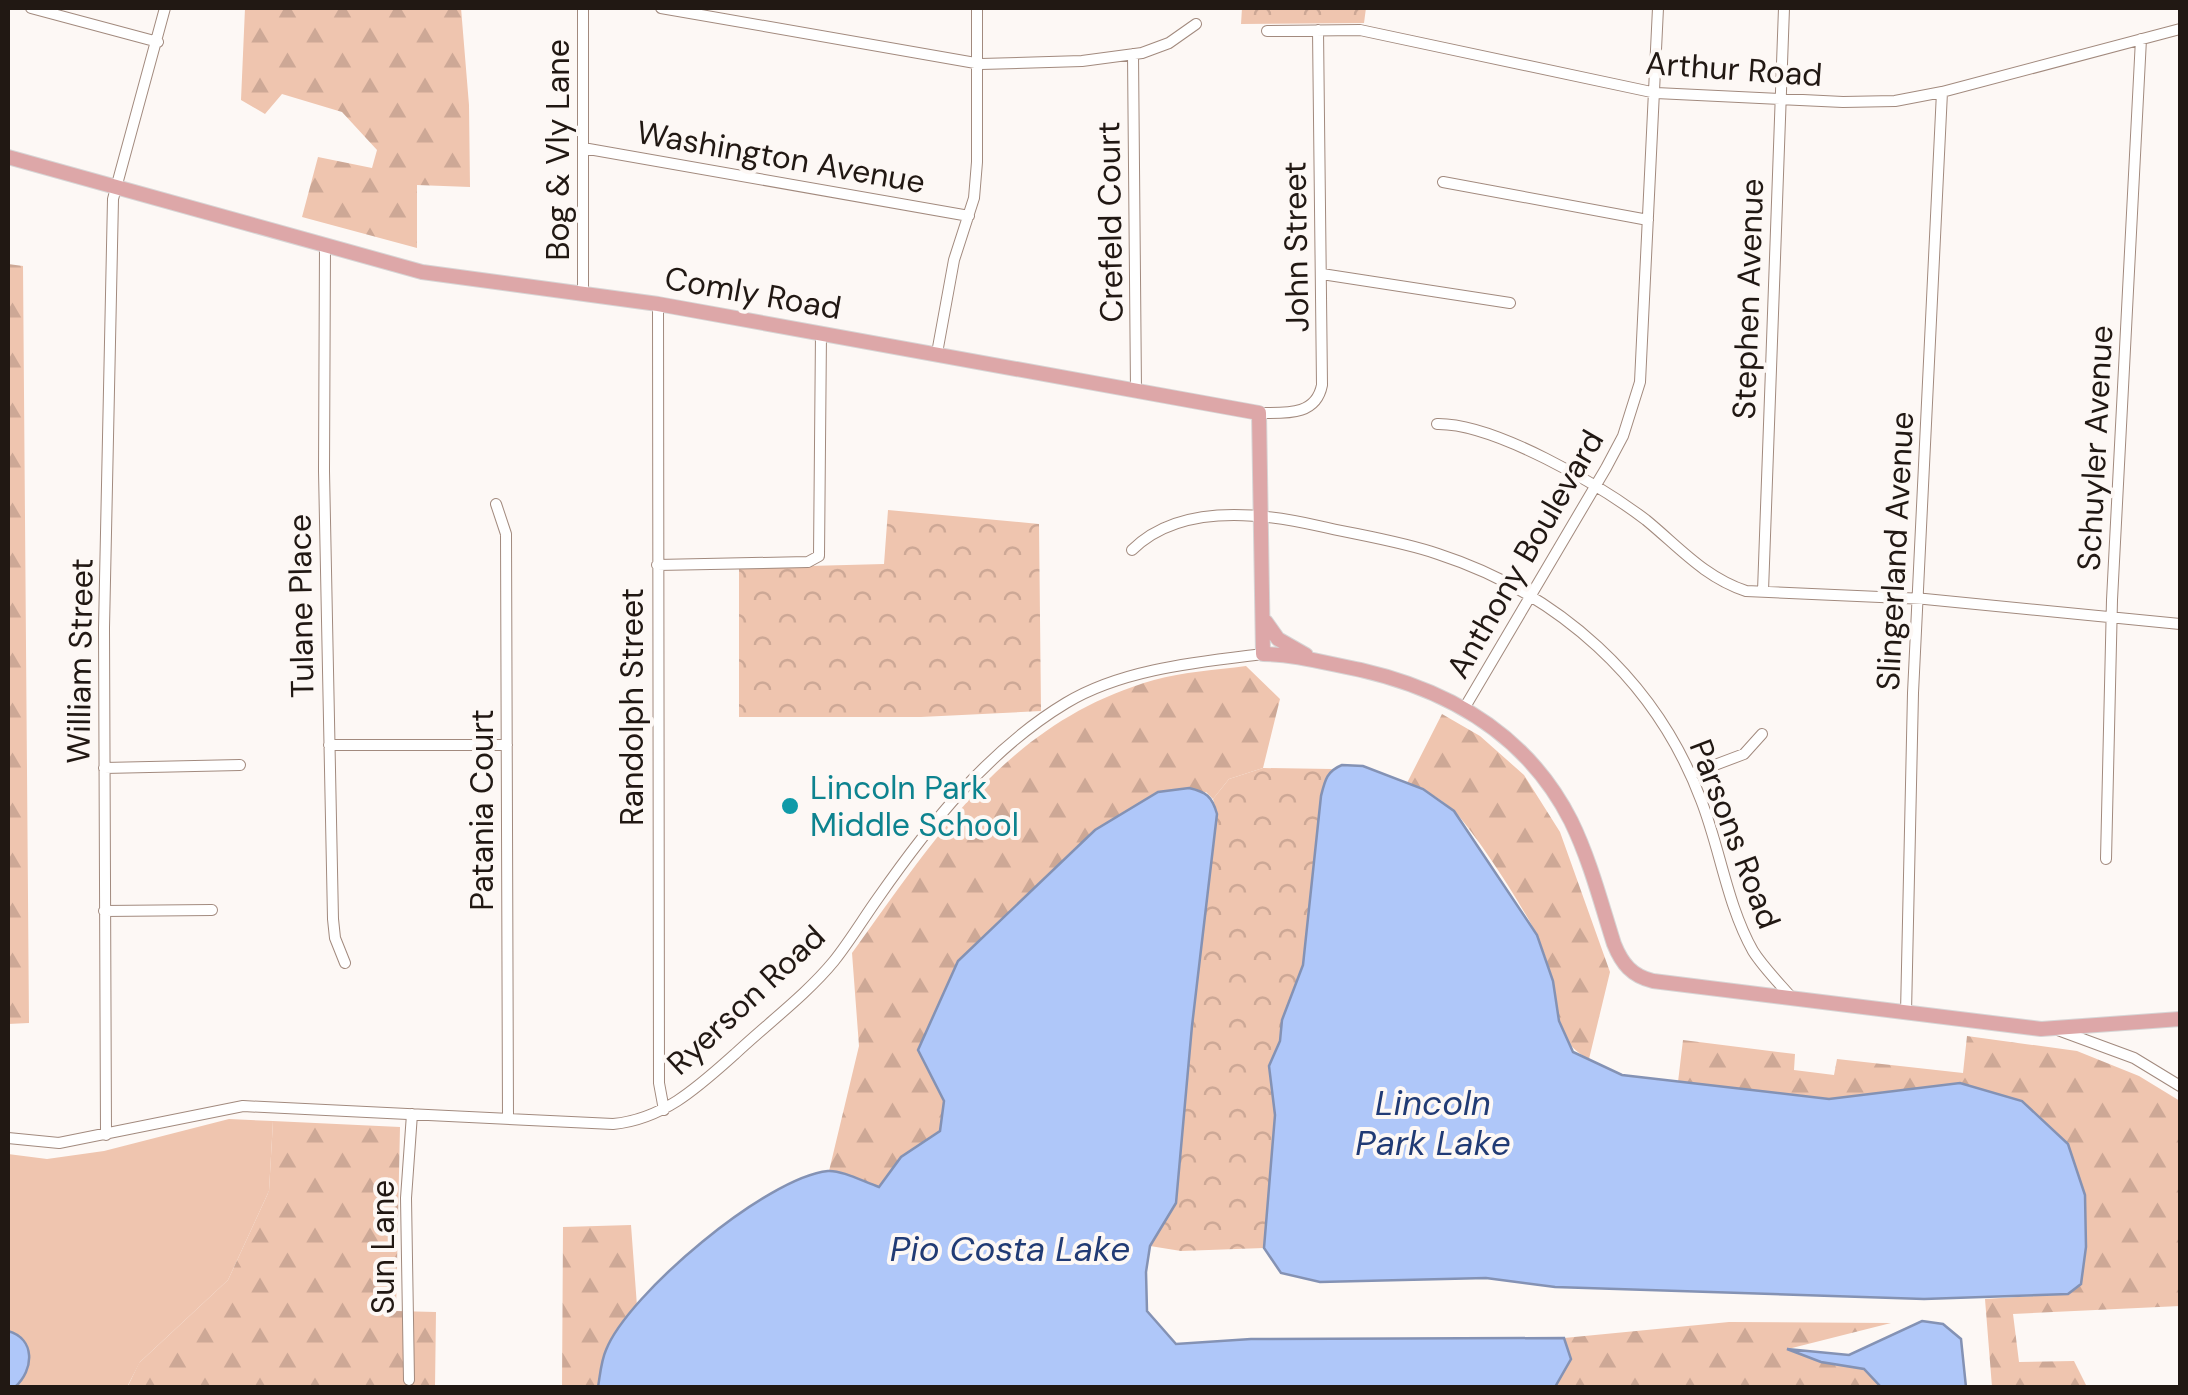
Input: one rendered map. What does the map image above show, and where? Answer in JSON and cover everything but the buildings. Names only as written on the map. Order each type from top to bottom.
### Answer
[{"type":"main road","name":"Comly Road","points":[[8,157],[325,246],[456,278],[658,304],[1259,413]]},
{"type":"main road","points":[[1259,413],[1263,654]]},
{"type":"main road","points":[[1263,616],[1284,644],[1345,667]]},
{"type":"main road","name":"Ryerson Road","points":[[1263,654],[1345,667],[1414,684],[1465,707],[1522,752],[1558,798],[1581,844],[1614,944],[1630,970],[1654,981],[1792,999]]},
{"type":"main road","points":[[1792,999],[2057,1030],[2180,1019]]},
{"type":"street","points":[[30,8],[158,42]]},
{"type":"street","name":"William Street","points":[[106,1135],[104,768],[116,186],[166,8]]},
{"type":"street","name":"Bog & Vly Lane","points":[[582,293],[583,8]]},
{"type":"street","points":[[661,8],[978,63],[1082,61],[1133,54],[1170,44],[1196,24]]},
{"type":"street","points":[[937,353],[954,260],[970,216],[977,162],[977,8]]},
{"type":"street","name":"Anthony Boulevard","points":[[1465,707],[1623,436],[1640,382],[1658,8]]},
{"type":"street","name":"Stephen Avenue","points":[[1763,592],[1784,8]]},
{"type":"street","name":"Arthur Road","points":[[1266,30],[1360,30],[1653,93],[1843,102],[1894,101],[1942,92],[2180,30]]},
{"type":"street","name":"John Street","points":[[1259,413],[1307,410],[1320,398],[1318,30]]},
{"type":"street","name":"Schuyler Avenue","points":[[2106,859],[2112,617],[2141,39]]},
{"type":"street","name":"Crefeld Court","points":[[1133,54],[1136,390]]},
{"type":"street","name":"Slingerland Avenue","points":[[1906,1013],[1918,598],[1942,92]]},
{"type":"street","name":"Washington Avenue","points":[[583,148],[970,216]]},
{"type":"street","points":[[1443,182],[1648,220]]},
{"type":"street","name":"Tulane Place","points":[[325,246],[324,471],[333,919],[335,938],[345,963]]},
{"type":"street","points":[[1322,274],[1510,302]]},
{"type":"street","name":"Randolph Street","points":[[658,304],[660,1083],[664,1110]]},
{"type":"street","points":[[657,564],[808,562],[818,558],[821,332]]},
{"type":"street","points":[[1437,424],[1467,428],[1516,446],[1595,487],[1645,520],[1699,568],[1727,585],[1763,592],[1918,598],[2180,624]]},
{"type":"street","name":"Patania Court","points":[[496,504],[506,534],[508,1118]]},
{"type":"street","name":"Parsons Road","points":[[1132,550],[1147,534],[1178,520],[1290,520],[1434,552],[1530,594],[1579,629],[1621,669],[1661,720],[1690,774],[1754,951],[1792,999]]},
{"type":"street","name":"Ryerson Road","points":[[8,1138],[60,1143],[244,1106],[633,1122],[664,1110],[709,1077],[814,983],[848,944],[896,873],[950,805],[996,757],[1040,720],[1106,685],[1166,670],[1263,654]]},
{"type":"street","points":[[1690,774],[1744,754],[1762,734]]},
{"type":"street","points":[[329,745],[506,745]]},
{"type":"street","points":[[104,768],[240,765]]},
{"type":"street","points":[[104,911],[212,910]]},
{"type":"street","points":[[2057,1030],[2134,1058],[2180,1086]]},
{"type":"street","name":"Sun Lane","points":[[409,1380],[406,1198],[412,1114]]},
{"type":"green space","points":[[245,8],[461,8],[469,105],[470,187],[417,185],[417,248],[302,217],[318,157],[372,168],[377,150],[342,112],[282,94],[265,114],[241,100]]},
{"type":"green space","points":[[1242,8],[1366,8],[1364,23],[1241,24]]},
{"type":"green space","points":[[8,264],[23,266],[29,1023],[8,1024]]},
{"type":"green space","points":[[888,510],[1039,524],[1041,711],[921,717],[739,717],[739,568],[884,564]]},
{"type":"green space","points":[[1246,666],[1280,699],[1263,768],[1229,779],[1213,799],[1206,792],[918,1050],[944,1101],[940,1131],[901,1157],[879,1187],[829,1171],[859,1046],[852,953],[946,826],[1016,754],[1057,724],[1102,699],[1165,677]]},
{"type":"green space","points":[[1442,714],[1480,736],[1524,775],[1560,832],[1610,972],[1589,1059],[1570,1045],[1565,1036],[1542,948],[1499,871],[1453,810],[1432,794],[1407,783]]},
{"type":"green space","points":[[1263,768],[1332,769],[1321,796],[1303,965],[1269,1066],[1275,1115],[1264,1248],[1181,1251],[1150,1246],[1176,1203],[1217,814],[1213,799],[1229,779]]},
{"type":"green space","points":[[1967,1036],[2077,1051],[2139,1076],[2180,1101],[2180,1306],[2013,1314],[2019,1362],[2074,1361],[2087,1387],[1992,1387],[1985,1299],[2068,1294],[1960,1083],[1829,1099],[1678,1082],[1683,1040],[1795,1054],[1794,1070],[1834,1075],[1837,1059],[1963,1073]]},
{"type":"green space","points":[[229,1119],[273,1121],[269,1191],[228,1280],[140,1362],[127,1387],[8,1387],[8,1154],[47,1159],[104,1151]]},
{"type":"green space","points":[[273,1121],[400,1127],[396,1311],[436,1312],[435,1387],[127,1388],[139,1363],[228,1280],[269,1191]]},
{"type":"green space","points":[[631,1225],[637,1306],[628,1387],[562,1388],[563,1227]]},
{"type":"green space","points":[[1729,1322],[1891,1323],[1788,1349],[1821,1362],[1864,1369],[1881,1387],[1555,1388],[1571,1359],[1564,1338]]},
{"type":"water","name":"Lincoln Park Lake","points":[[1342,765],[1363,766],[1423,789],[1454,811],[1537,935],[1553,981],[1559,1021],[1573,1052],[1622,1075],[1829,1099],[1960,1083],[2022,1101],[2068,1144],[2085,1195],[2086,1247],[2081,1284],[2068,1294],[1924,1299],[1555,1287],[1486,1278],[1320,1282],[1281,1273],[1264,1248],[1275,1115],[1269,1066],[1303,965],[1321,796],[1327,777]]},
{"type":"water","name":"Pio Costa Lake","points":[[1189,788],[1208,796],[1217,814],[1176,1203],[1150,1246],[1147,1311],[1176,1344],[1251,1339],[1564,1338],[1571,1359],[1555,1387],[598,1387],[604,1354],[619,1326],[641,1299],[702,1242],[771,1194],[802,1178],[834,1171],[879,1187],[901,1157],[940,1131],[944,1101],[918,1050],[958,961],[1095,830],[1158,792]]},
{"type":"water","points":[[1922,1321],[1943,1324],[1961,1339],[1966,1387],[1881,1387],[1864,1369],[1821,1362],[1787,1349],[1849,1355]]},
{"type":"water","points":[[8,1331],[24,1341],[29,1356],[26,1372],[15,1387],[8,1387]]},
{"type":"place","name":"Lincoln Park Middle School","points":[[790,806]]}]
